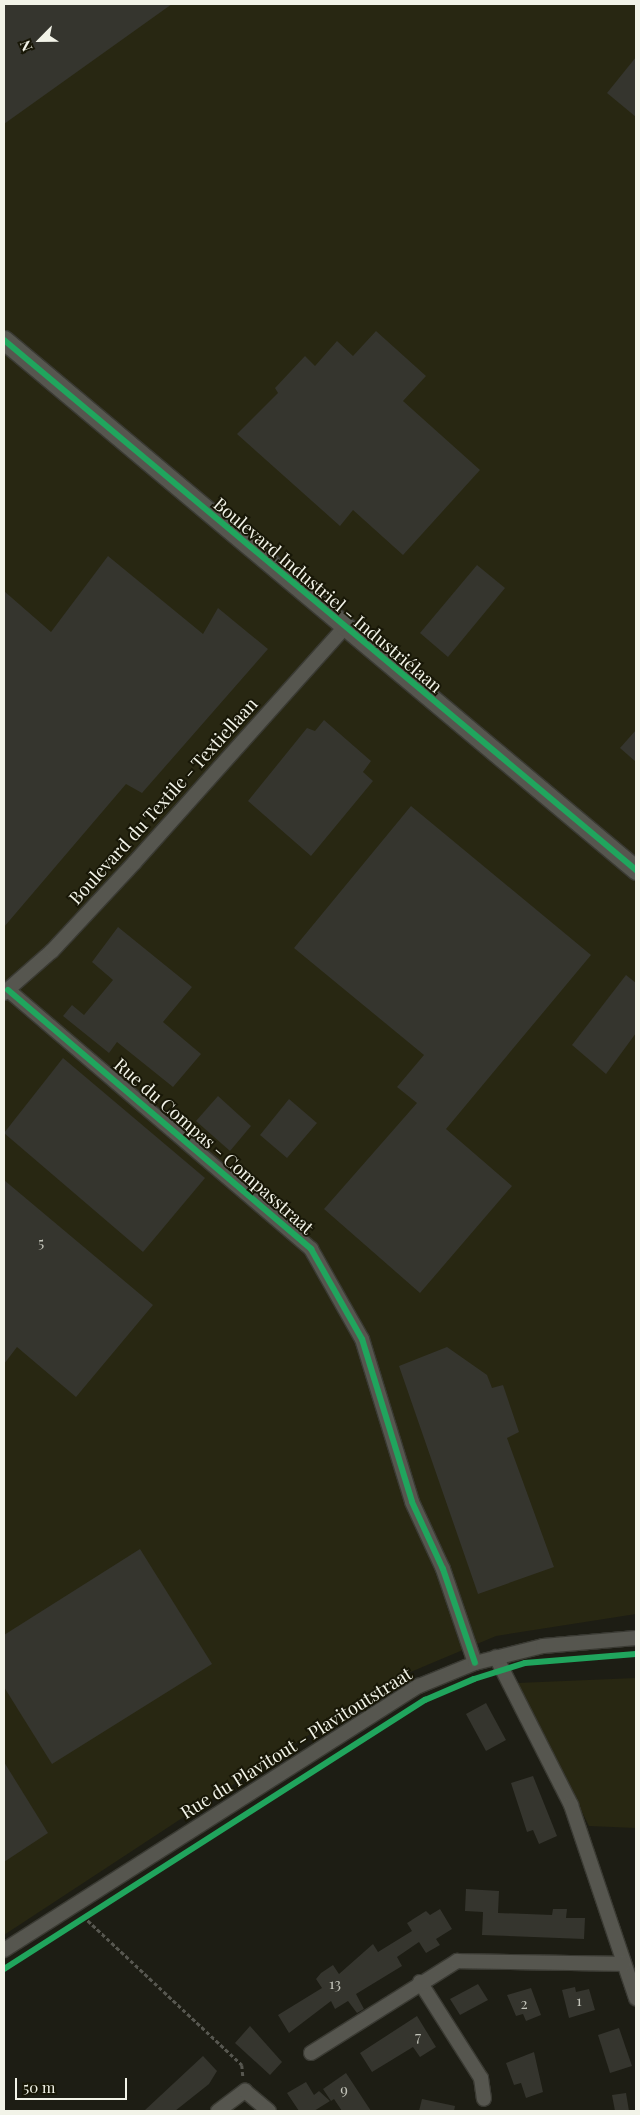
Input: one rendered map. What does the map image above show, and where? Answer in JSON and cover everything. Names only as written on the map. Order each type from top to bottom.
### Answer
[{"type":"main road","name":"Boulevard Industriel - Industriélaan","points":[[4,340],[344,628],[636,870]]},
{"type":"street","name":"Boulevard du Textile - Textiellaan","points":[[6,991],[52,951],[134,863],[344,628]]},
{"type":"street","name":"Rue du Compas - Compasstraat","points":[[6,991],[311,1250],[362,1339],[412,1502],[444,1569],[475,1663]]},
{"type":"street","name":"Rue du Plavitout - Plavitoutstraat","points":[[4,1950],[385,1706],[475,1663],[496,1657],[543,1646],[636,1638]]},
{"type":"street","points":[[496,1657],[572,1805],[636,1998]]},
{"type":"street","points":[[310,2053],[420,1982],[457,1961],[476,1959],[624,1964]]},
{"type":"street","points":[[420,1982],[481,2078],[484,2099]]},
{"type":"street","points":[[218,2111],[245,2091],[269,2111]]},
{"type":"path","points":[[72,1906],[242,2064],[245,2091]]},
{"type":"path","points":[[79,1923],[93,1912]]},
{"type":"shaded area","points":[[4,4],[636,4],[636,1614],[496,1636],[394,1679],[4,1935]]},
{"type":"shaded area","points":[[636,1678],[636,1828],[589,1826],[517,1683]]},
{"type":"building","points":[[4,4],[172,4],[4,124]]},
{"type":"building","points":[[636,57],[636,117],[607,93]]},
{"type":"building","points":[[376,331],[426,376],[403,401],[480,470],[403,555],[353,510],[340,526],[237,434],[278,393],[275,388],[305,356],[315,366],[337,341],[353,356]]},
{"type":"building","points":[[108,556],[203,634],[218,608],[268,649],[142,793],[126,784],[4,927],[4,591],[51,632]]},
{"type":"building","points":[[477,565],[505,588],[448,657],[420,633]]},
{"type":"building","points":[[324,720],[371,761],[363,772],[373,781],[311,856],[248,801],[307,728],[315,731]]},
{"type":"building","points":[[636,730],[636,762],[620,748]]},
{"type":"building","points":[[411,806],[591,955],[446,1129],[512,1186],[420,1293],[324,1209],[417,1103],[397,1087],[424,1055],[294,948]]},
{"type":"building","points":[[118,927],[192,987],[163,1022],[201,1054],[173,1087],[117,1042],[109,1053],[63,1016],[72,1005],[84,1015],[113,980],[92,962]]},
{"type":"building","points":[[626,975],[636,983],[636,1033],[606,1074],[572,1045]]},
{"type":"building","points":[[63,1058],[205,1178],[143,1252],[4,1133]]},
{"type":"building","points":[[218,1096],[251,1126],[230,1151],[196,1121]]},
{"type":"building","points":[[289,1099],[317,1123],[287,1158],[260,1135]]},
{"type":"building","points":[[4,1180],[153,1305],[76,1397],[17,1347],[4,1364]]},
{"type":"building","points":[[447,1347],[487,1375],[492,1388],[503,1385],[519,1432],[507,1438],[554,1567],[478,1594],[399,1366]]},
{"type":"building","points":[[140,1549],[212,1664],[52,1764],[4,1687],[4,1635]]},
{"type":"building","points":[[486,1703],[506,1740],[486,1751],[466,1714]]},
{"type":"building","points":[[4,1762],[48,1833],[4,1862]]},
{"type":"building","points":[[533,1776],[557,1836],[539,1844],[533,1830],[527,1832],[511,1783]]},
{"type":"building","points":[[466,1889],[499,1891],[498,1913],[552,1915],[553,1909],[567,1909],[566,1918],[585,1918],[584,1939],[482,1935],[483,1912],[465,1911]]},
{"type":"building","points":[[440,1909],[452,1929],[436,1939],[440,1945],[426,1953],[419,1942],[397,1957],[402,1966],[356,1994],[364,2009],[357,2013],[348,2001],[335,2009],[331,2001],[289,2033],[278,2015],[322,1988],[316,1979],[321,1973],[333,1965],[339,1974],[373,1944],[378,1952],[412,1931],[407,1923],[426,1911],[430,1915]]},
{"type":"building","points":[[478,1984],[488,2000],[460,2015],[450,1999]]},
{"type":"building","points":[[575,1987],[576,1992],[589,1989],[595,2010],[569,2018],[562,1990]]},
{"type":"building","points":[[531,1988],[541,2015],[526,2021],[523,2014],[516,2016],[507,1995]]},
{"type":"building","points":[[417,2016],[436,2047],[420,2057],[413,2047],[372,2072],[360,2053]]},
{"type":"building","points":[[250,2026],[282,2062],[270,2075],[235,2043]]},
{"type":"building","points":[[619,2028],[632,2066],[610,2073],[598,2035]]},
{"type":"building","points":[[534,2052],[543,2092],[526,2098],[521,2083],[514,2085],[506,2063]]},
{"type":"building","points":[[203,2056],[217,2071],[209,2084],[175,2111],[144,2111]]},
{"type":"building","points":[[346,2073],[371,2111],[342,2111],[334,2099],[331,2101],[323,2089]]},
{"type":"building","points":[[306,2082],[314,2095],[319,2091],[330,2101],[314,2111],[299,2111],[287,2093]]},
{"type":"building","points":[[626,2093],[629,2111],[615,2111],[612,2095]]},
{"type":"building","points":[[422,2099],[455,2106],[454,2111],[419,2111]]},
{"type":"cycle path","points":[[4,340],[636,870]]},
{"type":"cycle path","points":[[8,990],[311,1249],[362,1339],[412,1502],[443,1569],[475,1663]]},
{"type":"cycle path","points":[[4,1969],[425,1700],[474,1679],[525,1663],[636,1654]]}]
